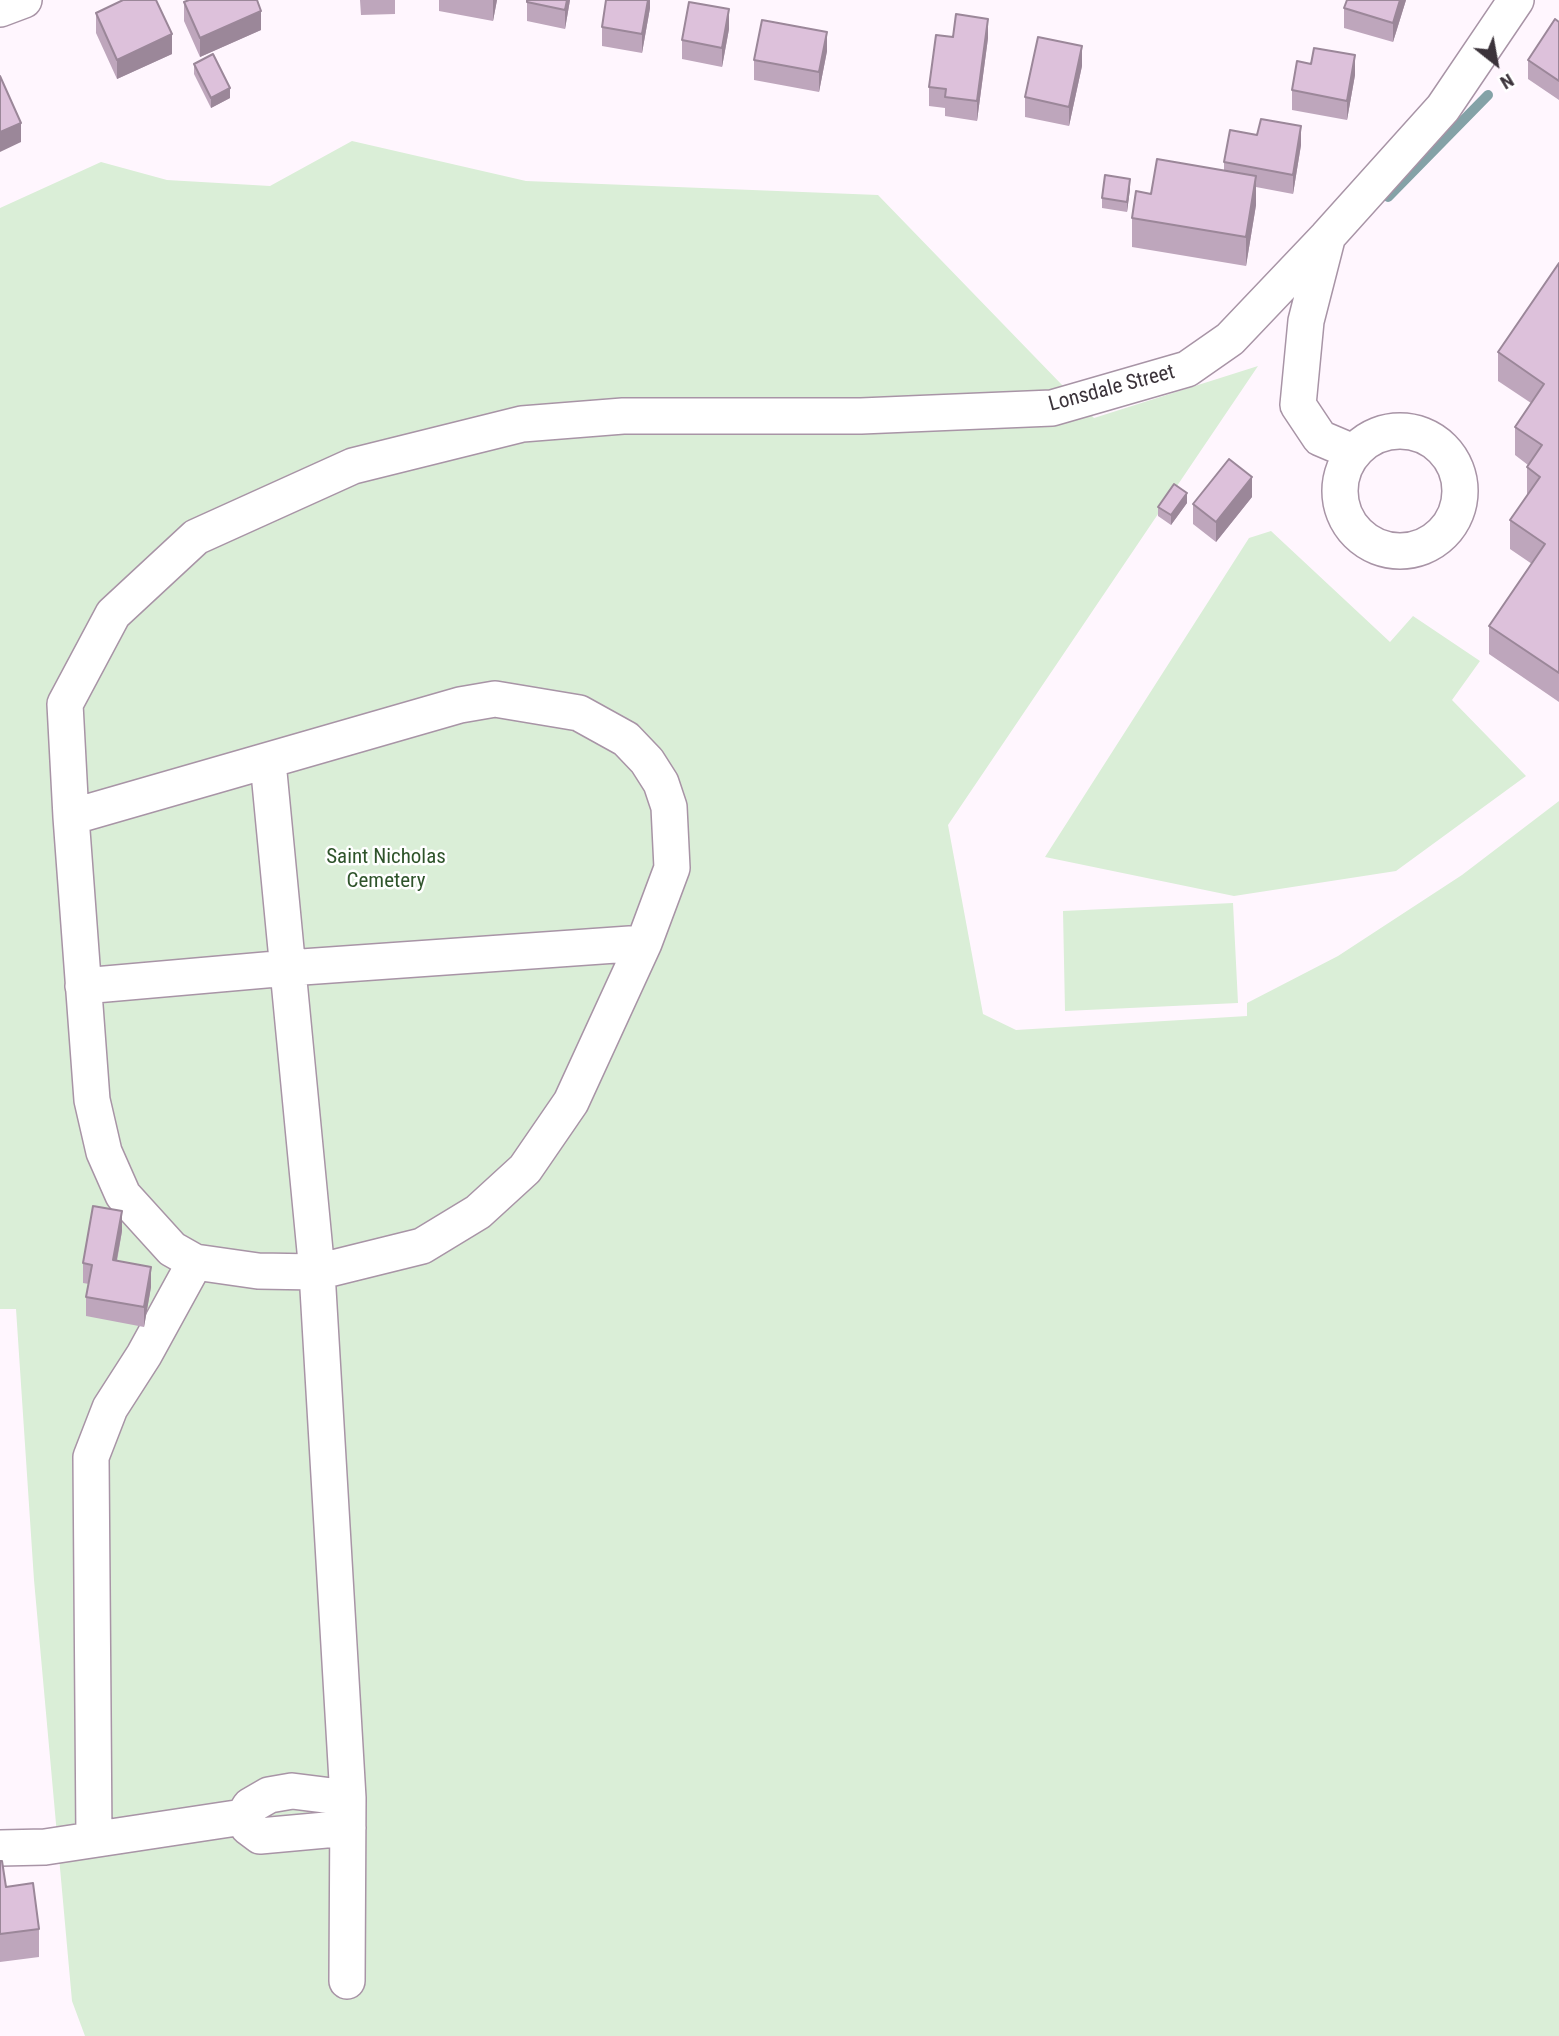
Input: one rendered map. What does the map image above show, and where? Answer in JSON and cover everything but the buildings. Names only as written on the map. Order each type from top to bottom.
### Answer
[{"type":"street","points":[[0,9],[24,0]]},
{"type":"street","name":"Lonsdale Street","points":[[195,1262],[172,1249],[122,1195],[104,1152],[92,1100],[65,704],[113,614],[196,537],[354,466],[522,424],[623,416],[861,416],[1052,408],[1187,369],[1230,339],[1327,237],[1443,108],[1516,0]]},
{"type":"street","points":[[1327,237],[1306,321],[1298,405],[1320,438],[1353,452]]},
{"type":"street","points":[[71,817],[460,705],[495,699],[579,713],[626,739],[647,761],[661,783],[672,836],[672,868],[644,943],[571,1102],[525,1169],[478,1212],[422,1246],[317,1272],[258,1271],[195,1262],[144,1355],[110,1408],[91,1457],[94,1839]]},
{"type":"street","points":[[268,762],[317,1272],[348,1813],[347,1981]]},
{"type":"street","points":[[83,986],[288,968],[644,943]]},
{"type":"street","points":[[0,1848],[45,1847],[243,1817],[247,1827],[260,1836],[348,1813]]},
{"type":"green space","name":"Saint Nicholas Cemetery","points":[[352,141],[526,181],[878,195],[1094,418],[1258,366],[948,825],[983,1014],[1016,1030],[1247,1016],[1247,1003],[1338,956],[1462,875],[1559,801],[1559,2036],[85,2036],[72,2001],[34,1580],[16,1309],[0,1309],[0,208],[101,162],[167,180],[270,186]]},
{"type":"green space","points":[[1271,531],[1390,642],[1413,616],[1480,661],[1452,700],[1526,776],[1396,871],[1234,896],[1045,857],[1249,538]]},
{"type":"green space","points":[[1233,903],[1238,1003],[1065,1011],[1063,911]]},
{"type":"waterway","points":[[1388,197],[1488,95]]}]
